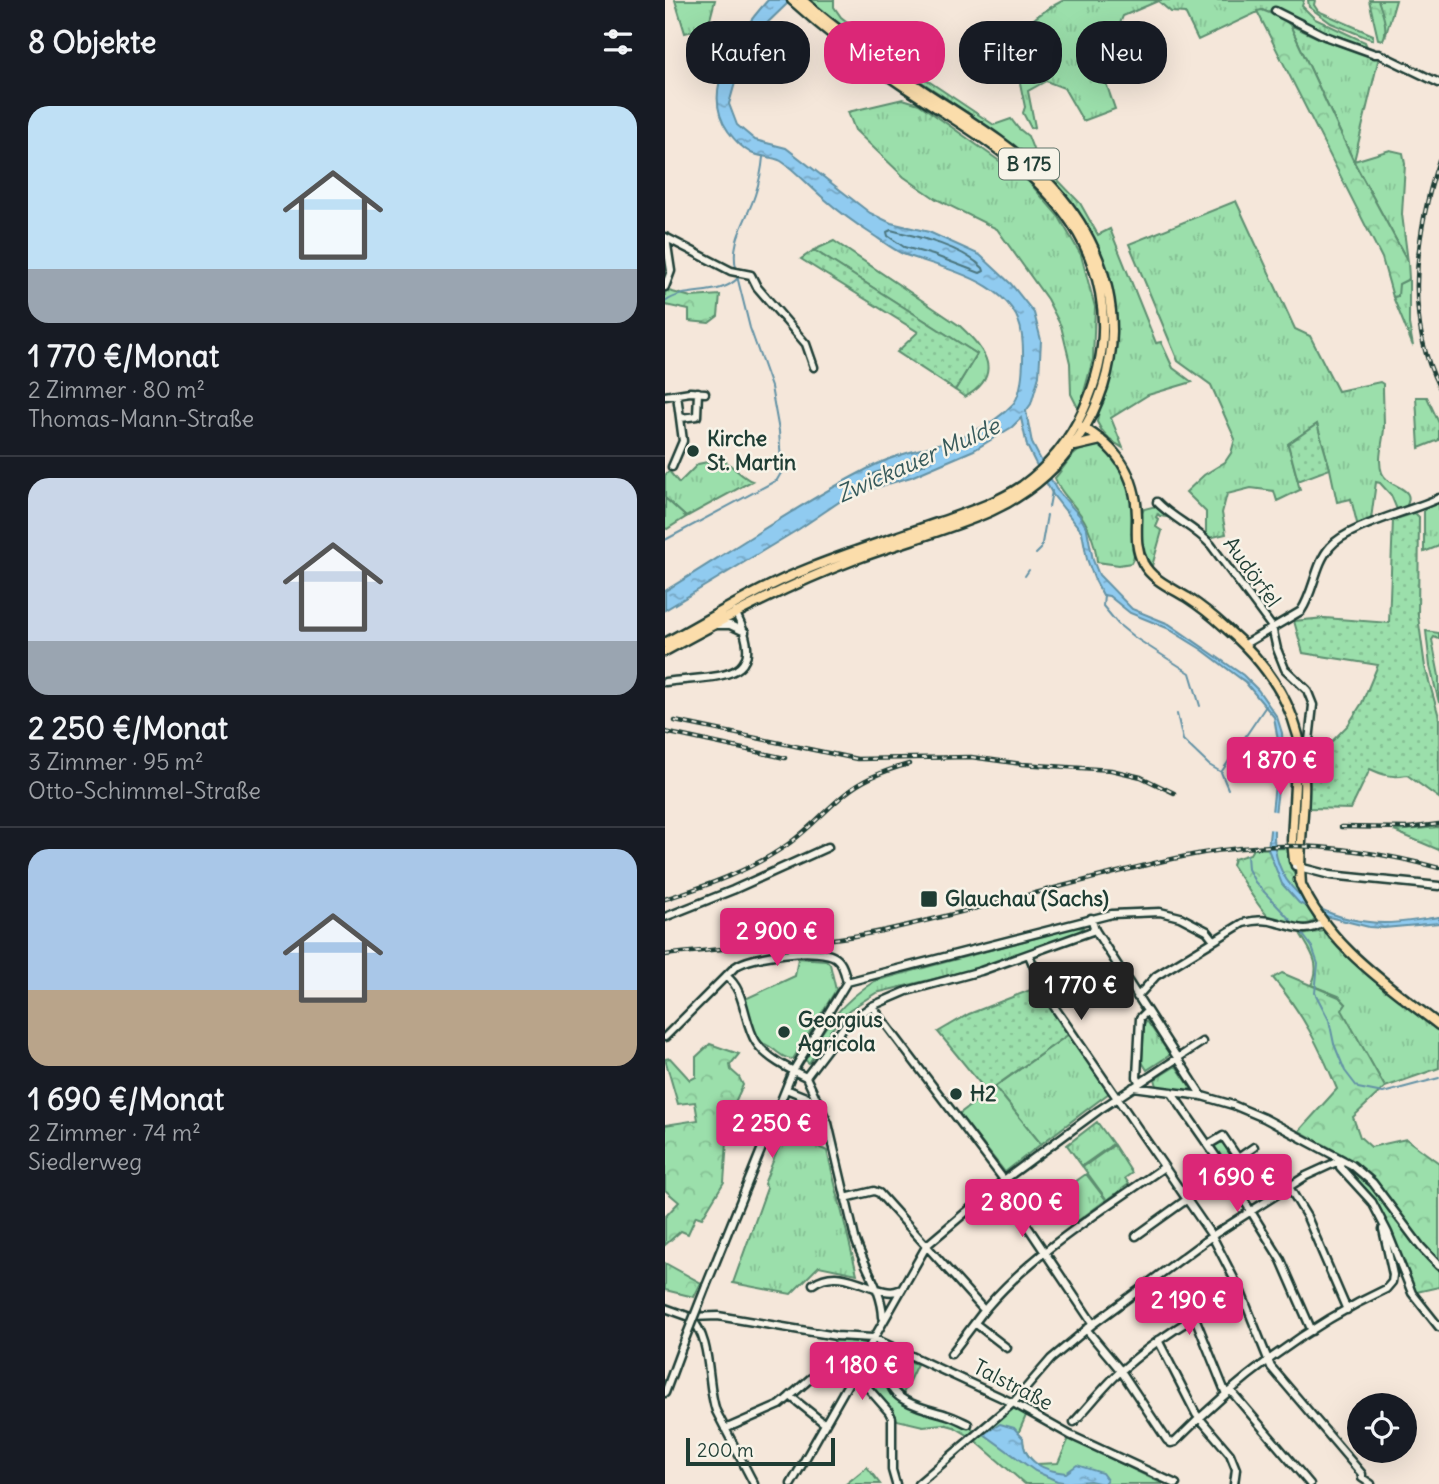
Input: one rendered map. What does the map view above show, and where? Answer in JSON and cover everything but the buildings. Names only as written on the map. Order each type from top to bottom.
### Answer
[{"type":"main road","name":"B 175","points":[[792,0],[977,125],[1031,166],[1075,214],[1099,259],[1110,302],[1110,357],[1095,408],[1052,465]]},
{"type":"main road","name":"B 175","points":[[802,0],[817,18]]},
{"type":"main road","name":"B 175","points":[[665,643],[810,568],[991,503],[1035,481],[1072,448],[1080,427]]},
{"type":"main road","points":[[1080,427],[1101,440],[1121,460],[1129,475],[1135,494],[1135,536],[1144,565],[1151,574],[1205,609],[1245,644],[1279,685],[1302,753],[1304,797],[1297,866]]},
{"type":"main road","points":[[1072,448],[1101,440]]},
{"type":"main road","name":"B 175","points":[[665,652],[714,625],[733,609]]},
{"type":"main road","points":[[1294,724],[1297,756],[1292,840],[1303,889],[1321,920],[1365,968],[1439,1025]]},
{"type":"street","points":[[1275,11],[1325,36],[1380,54],[1439,83]]},
{"type":"street","points":[[665,287],[671,271],[666,237]]},
{"type":"street","points":[[666,237],[731,271],[751,275],[757,287],[806,344],[814,367]]},
{"type":"street","points":[[665,396],[701,393],[698,416],[681,418]]},
{"type":"street","points":[[672,467],[683,441],[677,395]]},
{"type":"street","points":[[1245,644],[1301,611],[1307,603],[1329,547],[1343,536],[1439,498]]},
{"type":"street","name":"Audörfel","points":[[1157,502],[1169,515],[1200,533],[1272,627],[1285,669],[1307,690],[1313,705],[1308,750],[1302,753]]},
{"type":"street","points":[[665,682],[723,675],[740,668],[748,654],[749,644],[733,609]]},
{"type":"street","points":[[714,625],[730,625],[745,632]]},
{"type":"street","points":[[665,917],[828,847]]},
{"type":"street","points":[[1297,866],[1330,875],[1439,886]]},
{"type":"street","points":[[665,1394],[793,1071],[847,982],[1112,914],[1160,912],[1180,917],[1207,931],[1214,940]]},
{"type":"street","points":[[1091,918],[1095,930],[1202,1096]]},
{"type":"street","points":[[1137,997],[1156,976],[1233,928],[1254,921],[1276,922],[1310,930],[1321,920]]},
{"type":"street","points":[[806,1077],[835,1037],[856,1015],[872,1006],[907,991],[1029,955],[1095,930]]},
{"type":"street","points":[[665,1037],[739,963],[765,956],[824,954],[838,958],[847,982]]},
{"type":"street","points":[[1029,955],[1041,986],[1055,1008],[1212,1236],[1241,1292],[1269,1361],[1360,1481],[1371,1484]]},
{"type":"street","points":[[726,976],[732,980],[738,991],[755,1041],[768,1055],[806,1077],[828,1123],[860,1256],[880,1297],[884,1319]]},
{"type":"street","points":[[872,1006],[1002,1182],[1093,1324]]},
{"type":"street","points":[[1147,1011],[1140,1018],[1137,1077],[1142,1085],[1202,1096],[1255,1114],[1352,1165],[1373,1183],[1421,1247],[1439,1265]]},
{"type":"street","points":[[791,1484],[927,1245],[1002,1182],[1117,1097],[1142,1085],[1202,1042]]},
{"type":"street","points":[[786,1089],[813,1100],[816,1098]]},
{"type":"street","points":[[1171,1092],[1224,1168],[1280,1260],[1312,1331]]},
{"type":"street","points":[[1208,1145],[1223,1136],[1238,1158]]},
{"type":"street","points":[[1224,1168],[1254,1147]]},
{"type":"street","points":[[918,1484],[1013,1403],[1051,1359],[1086,1329],[1212,1236],[1289,1187],[1341,1160]]},
{"type":"street","points":[[1341,1160],[1341,1167],[1371,1202],[1381,1220],[1412,1293],[1439,1327]]},
{"type":"street","points":[[951,1354],[985,1310],[1015,1279],[1047,1252],[1164,1167]]},
{"type":"street","points":[[1289,1187],[1307,1217],[1347,1310]]},
{"type":"street","points":[[845,1198],[876,1191],[985,1310]]},
{"type":"street","points":[[1136,1237],[1186,1199]]},
{"type":"street","points":[[1086,1329],[1121,1371],[1171,1443],[1175,1443],[1199,1418],[1269,1361],[1312,1331],[1387,1289],[1392,1282],[1392,1272],[1381,1220]]},
{"type":"street","points":[[813,1284],[831,1275],[875,1286],[890,1293],[896,1293],[900,1289]]},
{"type":"street","points":[[1074,1422],[1121,1371],[1159,1340],[1194,1315],[1241,1292]]},
{"type":"street","name":"Talstraße","points":[[665,1308],[690,1317],[718,1316],[836,1336],[873,1338],[1013,1403],[1070,1435],[1176,1484]]},
{"type":"street","points":[[1194,1315],[1229,1392],[1310,1484]]},
{"type":"street","points":[[690,1317],[700,1332],[711,1398],[754,1484]]},
{"type":"street","points":[[976,1324],[1007,1348]]},
{"type":"street","points":[[1159,1340],[1199,1418],[1230,1454],[1236,1469],[1234,1484]]},
{"type":"street","points":[[905,1353],[890,1378],[891,1387],[896,1393],[906,1402],[968,1424]]},
{"type":"street","points":[[725,1429],[780,1405],[816,1376],[853,1375],[892,1418],[892,1470],[896,1484]]},
{"type":"street","points":[[790,1396],[825,1424]]},
{"type":"green space","points":[[675,0],[715,0],[710,21],[686,21],[685,33]]},
{"type":"green space","points":[[809,0],[834,0],[834,7],[846,21],[835,21]]},
{"type":"green space","points":[[1064,0],[1304,0],[1302,6],[1315,19],[1365,42],[1368,49],[1325,33],[1286,12],[1282,18],[1262,10],[1198,40],[1185,13],[1171,12],[1158,1],[1123,16],[1121,21],[1076,21],[1076,84],[1106,84],[1115,109],[1083,121],[1064,88],[1054,84],[1062,84],[1062,21],[1032,21]]},
{"type":"green space","points":[[1308,0],[1315,0],[1314,5],[1318,11],[1373,35],[1373,40],[1331,23],[1309,7]]},
{"type":"green space","points":[[1369,0],[1378,0],[1385,25],[1383,40],[1378,39]]},
{"type":"green space","points":[[1378,0],[1396,0],[1386,34]]},
{"type":"green space","points":[[1262,10],[1282,18],[1290,25],[1354,162],[1408,262],[1409,279],[1399,284],[1398,296],[1393,297],[1382,258],[1257,11]]},
{"type":"green space","points":[[1290,25],[1323,40],[1379,57],[1354,161],[1390,150],[1403,153],[1405,164],[1402,214],[1408,262],[1354,162]]},
{"type":"green space","points":[[924,84],[933,84],[994,125],[1011,119],[1028,136],[1036,157],[1080,203],[1098,235],[1110,229],[1156,343],[1161,342],[1173,368],[1192,382],[1148,395],[1111,418],[1123,448],[1108,437],[1097,422],[1112,372],[1116,324],[1110,281],[1096,244],[1077,211],[1053,182],[993,131]]},
{"type":"green space","points":[[1021,84],[1041,84],[1028,91],[1035,127],[1031,128],[1023,113],[1025,107]]},
{"type":"green space","points":[[903,99],[919,104],[1029,182],[1059,217],[1081,255],[1095,307],[1093,359],[1079,410],[1071,394],[1070,363],[1061,326],[1047,299],[997,229],[936,199],[904,177],[855,130],[848,112]]},
{"type":"green space","points":[[1236,201],[1295,329],[1310,336],[1338,391],[1380,382],[1383,384],[1381,468],[1386,478],[1406,492],[1408,501],[1405,509],[1398,512],[1391,495],[1376,482],[1371,519],[1374,520],[1358,527],[1351,499],[1337,502],[1317,424],[1288,444],[1300,490],[1277,501],[1274,491],[1251,488],[1227,494],[1222,513],[1226,534],[1209,538],[1206,534],[1206,512],[1186,492],[1204,475],[1225,462],[1235,439],[1211,385],[1178,361],[1129,244]]},
{"type":"green space","points":[[834,241],[960,326],[969,335],[987,362],[984,380],[977,389],[965,397],[955,390],[977,354],[814,250]]},
{"type":"green space","points":[[814,250],[977,354],[955,390],[897,352],[918,332],[801,259]]},
{"type":"green space","points":[[1409,279],[1409,324],[1413,346],[1393,297],[1398,296],[1398,284]]},
{"type":"green space","points":[[665,290],[691,297],[720,295],[718,316],[709,323],[689,321],[689,310],[665,305]]},
{"type":"green space","points":[[1416,397],[1427,397],[1439,423],[1439,440],[1419,448]]},
{"type":"green space","points":[[1317,424],[1330,469],[1298,481],[1288,444]]},
{"type":"green space","points":[[1095,444],[1109,452],[1124,473],[1130,489],[1133,502],[1134,553],[1131,563],[1119,565],[1097,562],[1088,528],[1055,478],[1075,454]]},
{"type":"green space","points":[[722,459],[752,481],[686,517],[665,498],[665,475],[669,471],[679,483],[698,464]]},
{"type":"green space","points":[[665,498],[686,517],[667,529],[665,528]]},
{"type":"green space","points":[[1439,501],[1439,546],[1424,552],[1424,510]]},
{"type":"green space","points":[[1156,506],[1167,517],[1158,514],[1156,517],[1159,520],[1156,527],[1162,531],[1152,566],[1142,546],[1139,523],[1144,509]]},
{"type":"green space","points":[[1415,513],[1419,517],[1418,616],[1425,667],[1439,717],[1439,798],[1407,775],[1388,775],[1370,769],[1351,809],[1308,808],[1310,764],[1348,725],[1362,703],[1378,665],[1303,653],[1294,621],[1325,618],[1389,623],[1393,520]]},
{"type":"green space","points":[[1426,631],[1439,633],[1439,639],[1434,637],[1432,640],[1439,676],[1439,703],[1430,666]]},
{"type":"green space","points":[[1439,827],[1439,850],[1394,831]]},
{"type":"green space","points":[[1290,848],[1290,864],[1315,920],[1311,923],[1285,923],[1268,916],[1232,865],[1234,859],[1250,854],[1253,849]]},
{"type":"green space","points":[[1076,927],[1083,928],[1084,931],[983,967],[876,993],[849,1010],[830,1031],[809,1063],[805,1060],[835,1016],[853,997],[875,981]]},
{"type":"green space","points":[[1324,931],[1361,968],[1439,1029],[1439,1068],[1385,1087],[1341,1010],[1346,1004],[1339,996],[1311,985],[1315,965],[1301,935]]},
{"type":"green space","points":[[798,958],[826,960],[830,964],[836,990],[793,1059],[758,1042],[743,1000],[795,976]]},
{"type":"green space","points":[[1282,973],[1339,997],[1346,1004],[1342,1010],[1385,1087],[1353,1117],[1360,1137],[1371,1147],[1406,1139],[1439,1163],[1439,1287],[1412,1293],[1372,1202],[1340,1167],[1345,1156],[1299,1131],[1337,1089],[1310,1031],[1273,978]]},
{"type":"green space","points":[[1038,987],[1069,1034],[987,1092],[938,1032],[969,1014]]},
{"type":"green space","points":[[1147,1021],[1170,1055],[1147,1070],[1142,1062],[1144,1025]]},
{"type":"green space","points":[[1069,1034],[1109,1093],[1041,1144],[995,1087]]},
{"type":"green space","points":[[710,1044],[739,1054],[730,1065],[743,1085],[729,1115],[724,1182],[702,1218],[696,1216],[688,1234],[681,1231],[665,1245],[665,1217],[679,1202],[665,1190],[665,1125],[698,1120],[695,1102],[678,1104],[665,1059],[670,1058],[690,1080],[696,1077],[696,1057]]},
{"type":"green space","points":[[1176,1066],[1191,1088],[1188,1092],[1157,1086],[1155,1079]]},
{"type":"green space","points":[[995,1087],[1041,1144],[1005,1172],[959,1114]]},
{"type":"green space","points":[[1097,1122],[1113,1144],[1082,1166],[1067,1145]]},
{"type":"green space","points":[[785,1131],[827,1151],[857,1274],[819,1266],[791,1294],[733,1283],[767,1188],[764,1184]]},
{"type":"green space","points":[[1223,1138],[1236,1157],[1224,1165],[1211,1146]]},
{"type":"green space","points":[[1114,1145],[1132,1173],[1125,1178],[1129,1184],[1107,1200],[1083,1167]]},
{"type":"green space","points":[[1086,1174],[1106,1200],[1075,1223],[1056,1198]]},
{"type":"green space","points":[[665,1263],[701,1283],[694,1297],[665,1290]]},
{"type":"green space","points":[[833,1339],[864,1343],[849,1375]]},
{"type":"green space","points":[[874,1349],[917,1364],[901,1398],[968,1424],[976,1432],[1013,1403],[1028,1411],[1018,1434],[1023,1438],[1026,1452],[1036,1464],[1058,1463],[1069,1438],[1163,1484],[1025,1484],[971,1437],[954,1427],[943,1424],[923,1426],[897,1420],[890,1407],[864,1376],[866,1364]]},
{"type":"green space","points":[[867,1467],[880,1484],[846,1484]]},
{"type":"water","points":[[768,0],[791,0],[769,21],[752,21]]},
{"type":"water","name":"Zwickauer Mulde","points":[[719,84],[735,84],[729,104],[737,125],[755,140],[786,148],[870,213],[891,223],[929,232],[980,255],[1011,284],[1034,313],[1041,340],[1039,376],[1031,404],[1026,411],[1032,443],[1056,489],[1080,516],[1087,529],[1099,575],[1132,609],[1169,624],[1243,675],[1258,690],[1277,717],[1283,747],[1274,838],[1277,857],[1292,887],[1318,907],[1351,919],[1386,923],[1439,917],[1439,923],[1369,927],[1325,916],[1299,903],[1282,884],[1268,849],[1279,747],[1274,717],[1245,682],[1201,649],[1167,628],[1130,613],[1109,596],[1103,595],[1087,559],[1082,532],[1053,495],[1035,462],[1027,446],[1021,418],[1012,427],[974,450],[911,477],[848,496],[799,529],[665,610],[665,591],[817,497],[887,460],[963,436],[998,418],[1017,398],[1021,381],[1022,336],[1017,318],[1007,303],[976,280],[896,250],[841,212],[786,165],[777,159],[751,153],[728,131],[720,115]]},
{"type":"water","points":[[1000,1424],[1014,1428],[1023,1438],[1027,1453],[1037,1464],[1066,1473],[1077,1465],[1102,1473],[1107,1480],[1103,1484],[1090,1481],[1068,1483],[1035,1471],[984,1434]]},
{"type":"pier","points":[[1268,810],[1280,812],[1278,830],[1266,829]]},
{"type":"waterway","points":[[736,268],[737,239],[752,204],[763,157]]},
{"type":"waterway","points":[[665,540],[777,480],[781,473],[779,431],[771,387],[750,328],[737,276]]},
{"type":"waterway","points":[[665,302],[682,294],[721,288],[738,278]]},
{"type":"waterway","points":[[1049,507],[1052,491]]},
{"type":"waterway","points":[[1036,554],[1041,549],[1047,515]]},
{"type":"waterway","points":[[1025,576],[1029,570]]},
{"type":"waterway","points":[[1104,595],[1103,606],[1118,624],[1190,673],[1200,706]]},
{"type":"waterway","points":[[1222,771],[1266,706]]},
{"type":"waterway","points":[[1177,714],[1183,740],[1209,765],[1221,772],[1228,789]]},
{"type":"waterway","points":[[1247,855],[1248,869],[1255,882],[1295,925]]},
{"type":"waterway","points":[[1301,932],[1312,947],[1318,964],[1315,993],[1329,1020],[1334,1044],[1345,1071],[1358,1088],[1383,1093],[1439,1078]]},
{"type":"railway","points":[[1439,160],[1424,216],[1417,274],[1421,332],[1439,387]]},
{"type":"railway","points":[[675,721],[857,759],[971,757],[1022,764],[1111,770],[1141,777],[1174,793]]},
{"type":"railway","points":[[665,732],[785,758]]},
{"type":"railway","points":[[665,899],[742,871],[771,856],[808,828],[852,788],[884,772],[909,764]]},
{"type":"railway","points":[[1341,827],[1408,828],[1439,824]]},
{"type":"railway","points":[[665,955],[828,940],[882,931],[1156,863],[1235,849],[1279,846],[1325,848],[1394,857],[1439,868]]},
{"type":"place","name":"Kirche St. Martin","points":[[693,451]]},
{"type":"place","name":"Glauchau (Sachs)","points":[[929,899]]},
{"type":"place","name":"Georgius Agricola","points":[[784,1032]]},
{"type":"place","name":"H2","points":[[956,1094]]}]
